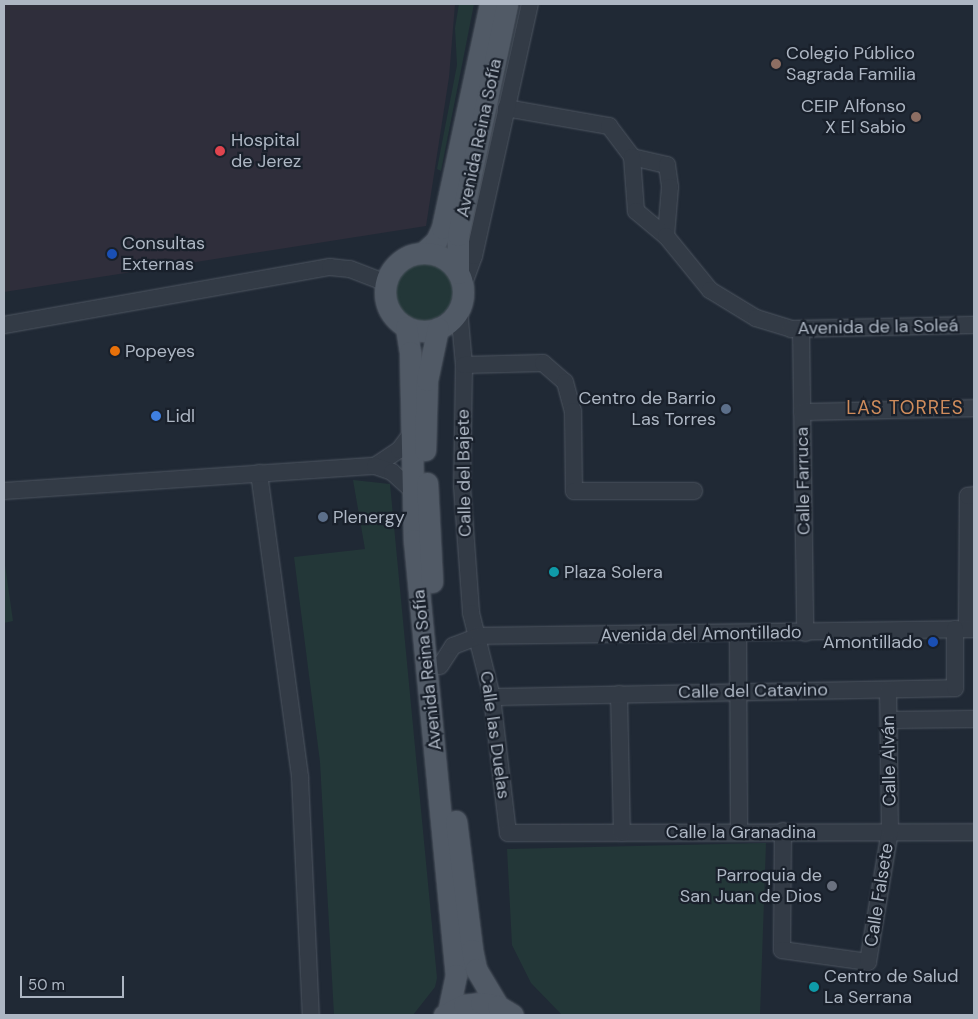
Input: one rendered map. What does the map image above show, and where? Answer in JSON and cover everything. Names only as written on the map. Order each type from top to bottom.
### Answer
[{"type":"main road","name":"Avenida Reina Sofía","points":[[424,252],[436,241],[442,228],[490,4]]},
{"type":"main road","name":"Avenida Reina Sofía","points":[[461,280],[458,235],[507,4]]},
{"type":"main road","points":[[424,252],[444,258],[461,280],[459,309],[438,328],[428,331],[406,327],[391,313],[384,293],[386,283],[400,261],[424,252]]},
{"type":"main road","name":"Avenida Reina Sofía","points":[[406,327],[410,352],[414,540],[456,975],[446,1014]]},
{"type":"main road","name":"Avenida Reina Sofía","points":[[438,328],[427,380],[425,450],[440,666],[472,950],[476,969],[506,1011]]},
{"type":"main road","name":"Avenida Reina Sofía","points":[[446,1014],[464,1004],[481,1003],[506,1011]]},
{"type":"street","points":[[461,280],[474,256],[530,4]]},
{"type":"street","points":[[506,108],[609,126],[632,158],[667,165],[670,187],[666,236]]},
{"type":"street","name":"Avenida de la Soleá","points":[[632,158],[636,211],[666,236],[710,290],[756,318],[801,328],[974,325]]},
{"type":"street","points":[[4,326],[330,267],[350,269],[386,283]]},
{"type":"street","name":"Calle del Bajete","points":[[459,309],[464,365],[462,486],[471,613],[479,636]]},
{"type":"street","name":"Calle Farruca","points":[[801,328],[805,633]]},
{"type":"street","points":[[464,365],[543,363],[565,382],[573,411],[574,491],[694,491]]},
{"type":"street","points":[[802,412],[974,408]]},
{"type":"street","points":[[375,466],[399,450],[411,434]]},
{"type":"street","points":[[4,491],[375,466],[392,472],[413,491]]},
{"type":"street","points":[[259,473],[300,777],[311,1015]]},
{"type":"street","points":[[966,629],[971,496]]},
{"type":"street","name":"Avenida del Amontillado","points":[[440,666],[453,646],[479,636],[738,634],[966,629]]},
{"type":"street","name":"Calle del Catavino","points":[[492,697],[955,688],[966,629]]},
{"type":"street","points":[[738,634],[739,832]]},
{"type":"street","name":"Calle las Duelas","points":[[479,636],[492,697],[508,833]]},
{"type":"street","name":"Calle Alván","points":[[888,690],[890,831]]},
{"type":"street","points":[[620,694],[622,833]]},
{"type":"street","points":[[889,720],[974,719]]},
{"type":"street","name":"Calle Falsete","points":[[783,831],[782,950],[868,962],[890,831]]},
{"type":"street","name":"Calle la Granadina","points":[[508,833],[974,832]]},
{"type":"shaded area","name":"Hospital de Jerez","points":[[4,4],[455,4],[449,77],[426,226],[4,292]]},
{"type":"green space","points":[[459,4],[474,4],[441,171],[437,169],[457,65],[455,28]]},
{"type":"green space","points":[[423,261],[440,266],[448,274],[453,291],[448,308],[440,316],[423,321],[406,316],[398,308],[393,291],[398,274],[406,266]]},
{"type":"green space","points":[[353,480],[390,484],[437,978],[435,987],[413,1015],[334,1015],[320,762],[294,557],[365,549]]},
{"type":"green space","points":[[4,558],[13,621],[4,623]]},
{"type":"green space","points":[[766,843],[760,1015],[562,1015],[531,983],[512,945],[507,849]]},
{"type":"place","name":"Colegio Público Sagrada Familia","points":[[776,64]]},
{"type":"place","name":"CEIP Alfonso X El Sabio","points":[[916,117]]},
{"type":"place","name":"Hospital de Jerez","points":[[220,151]]},
{"type":"place","name":"Consultas Externas","points":[[112,254]]},
{"type":"place","name":"Popeyes","points":[[115,351]]},
{"type":"place","name":"Centro de Barrio Las Torres","points":[[726,409]]},
{"type":"place","name":"Lidl","points":[[156,416]]},
{"type":"place","name":"Plenergy","points":[[323,517]]},
{"type":"place","name":"Plaza Solera","points":[[554,572]]},
{"type":"place","name":"Amontillado","points":[[933,642]]},
{"type":"place","name":"Parroquia de San Juan de Dios","points":[[832,886]]},
{"type":"place","name":"Centro de Salud La Serrana","points":[[814,987]]},
{"type":"district","name":"LAS TORRES","points":[[905,408]]}]
